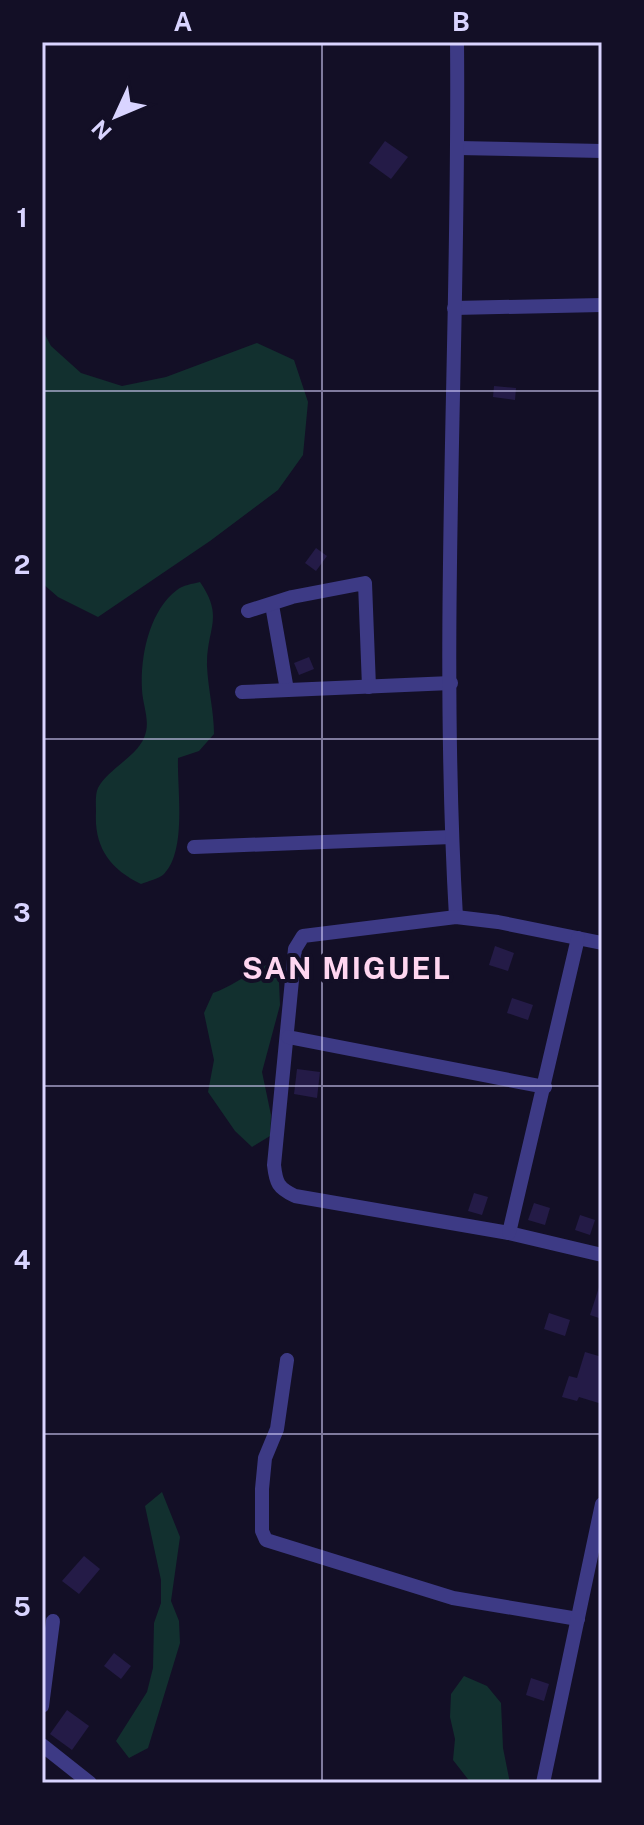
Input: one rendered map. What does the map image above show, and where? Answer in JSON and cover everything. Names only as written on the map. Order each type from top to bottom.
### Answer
[{"type":"street","points":[[456,917],[452,837],[450,466],[458,148],[457,42]]},
{"type":"street","points":[[458,148],[602,151]]},
{"type":"street","points":[[454,308],[602,305]]},
{"type":"street","points":[[248,611],[292,597],[365,583],[369,687]]},
{"type":"street","points":[[272,605],[287,690]]},
{"type":"street","points":[[242,692],[451,683]]},
{"type":"street","points":[[194,847],[452,837]]},
{"type":"street","points":[[602,943],[498,922],[456,917],[303,936],[295,949],[274,1154],[276,1183],[282,1190],[316,1201],[509,1233],[602,1255]]},
{"type":"street","points":[[509,1233],[578,938]]},
{"type":"street","points":[[288,1037],[545,1087]]},
{"type":"street","points":[[287,1360],[277,1429],[265,1458],[262,1531],[266,1540],[453,1598],[578,1619]]},
{"type":"street","points":[[543,1783],[578,1619],[597,1549],[602,1504]]},
{"type":"street","points":[[42,1706],[53,1621]]},
{"type":"street","points":[[42,1745],[90,1783]]},
{"type":"green space","points":[[42,329],[51,346],[81,373],[122,386],[166,377],[257,343],[294,360],[308,402],[303,455],[278,490],[210,541],[98,617],[58,597],[42,583]]},
{"type":"green space","points":[[200,582],[212,605],[213,615],[207,666],[214,734],[199,751],[178,758],[176,850],[164,874],[141,884],[113,864],[101,846],[96,825],[96,793],[102,781],[140,745],[146,732],[143,663],[153,622],[167,599],[177,590]]},
{"type":"green space","points":[[273,962],[279,982],[280,1005],[262,1072],[271,1115],[270,1136],[252,1147],[235,1131],[208,1092],[214,1060],[204,1013],[213,993]]},
{"type":"green space","points":[[162,1492],[180,1537],[171,1601],[179,1621],[180,1643],[148,1748],[129,1758],[116,1741],[147,1692],[153,1668],[154,1623],[161,1603],[161,1580],[145,1506]]},
{"type":"green space","points":[[464,1676],[487,1686],[501,1703],[503,1748],[510,1783],[471,1783],[453,1760],[455,1739],[450,1717],[451,1694]]},
{"type":"building","points":[[385,141],[408,157],[391,179],[369,163]]},
{"type":"building","points":[[494,386],[516,388],[515,400],[493,397]]},
{"type":"building","points":[[316,548],[327,556],[316,571],[305,563]]},
{"type":"building","points":[[309,657],[314,669],[299,675],[294,663]]},
{"type":"building","points":[[495,946],[514,953],[508,971],[489,965]]},
{"type":"building","points":[[512,998],[533,1005],[528,1020],[507,1013]]},
{"type":"building","points":[[297,1069],[320,1072],[317,1098],[294,1094]]},
{"type":"building","points":[[474,1193],[488,1197],[482,1215],[468,1211]]},
{"type":"building","points":[[534,1203],[550,1208],[545,1225],[528,1220]]},
{"type":"building","points":[[580,1215],[595,1220],[590,1235],[575,1230]]},
{"type":"building","points":[[602,1285],[602,1319],[590,1315]]},
{"type":"building","points":[[549,1313],[570,1320],[565,1336],[544,1329]]},
{"type":"building","points":[[585,1352],[602,1357],[602,1404],[579,1397],[577,1401],[562,1397],[569,1376],[577,1378]]},
{"type":"building","points":[[84,1556],[100,1569],[79,1594],[62,1581]]},
{"type":"building","points":[[114,1653],[131,1666],[121,1679],[104,1666]]},
{"type":"building","points":[[531,1678],[549,1684],[544,1701],[526,1695]]},
{"type":"building","points":[[67,1710],[89,1726],[72,1750],[50,1734]]},
{"type":"district","name":"SAN MIGUEL","points":[[347,968]]}]
